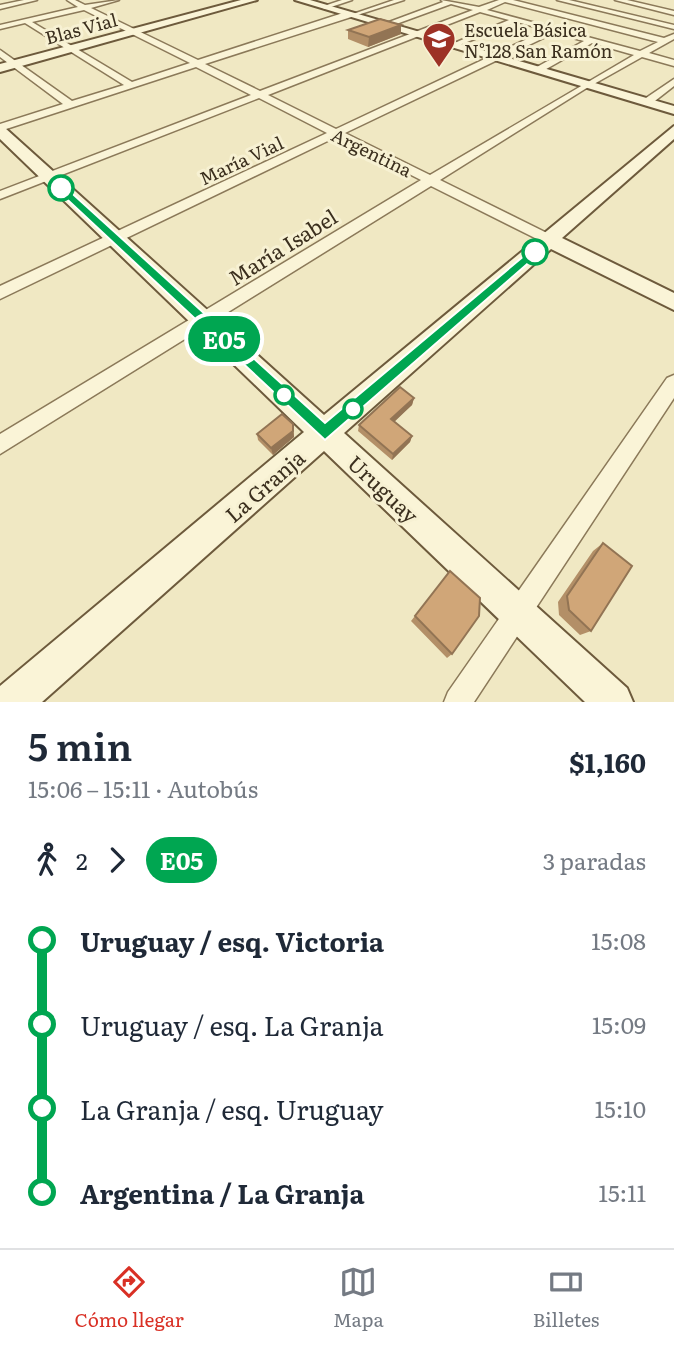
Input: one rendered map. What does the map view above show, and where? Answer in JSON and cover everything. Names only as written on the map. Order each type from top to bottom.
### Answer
[{"type":"main road","name":"Blas Vial","points":[[0,68],[252,0]]},
{"type":"main road","points":[[300,0],[674,110]]},
{"type":"main road","name":"Uruguay","points":[[0,130],[613,702]]},
{"type":"main road","name":"La Granja","points":[[12,702],[674,131]]},
{"type":"main road","name":"Argentina","points":[[550,240],[674,302]]},
{"type":"street","points":[[0,7],[34,0]]},
{"type":"street","name":"Argentina","points":[[70,0],[550,240]]},
{"type":"street","points":[[0,27],[116,0]]},
{"type":"street","points":[[325,7],[349,0]]},
{"type":"street","points":[[0,130],[131,85],[401,0]]},
{"type":"street","points":[[0,195],[505,0],[665,41]]},
{"type":"street","points":[[560,0],[674,27]]},
{"type":"street","points":[[618,0],[674,13]]},
{"type":"street","points":[[385,25],[447,1],[674,63]]},
{"type":"street","points":[[456,46],[516,20]]},
{"type":"street","points":[[26,21],[131,85]]},
{"type":"street","name":"María Vial","points":[[0,293],[553,30]]},
{"type":"street","name":"María Isabel","points":[[0,445],[429,180],[674,36]]},
{"type":"street","points":[[538,70],[592,40]]},
{"type":"street","points":[[0,53],[71,105]]},
{"type":"street","points":[[647,102],[674,82]]},
{"type":"street","points":[[458,702],[674,383]]},
{"type":"building","points":[[380,19],[401,25],[369,37],[348,30]]},
{"type":"building","points":[[400,387],[414,398],[391,419],[412,436],[393,454],[359,425]]},
{"type":"building","points":[[282,414],[293,424],[293,431],[271,448],[257,434]]},
{"type":"building","points":[[603,543],[632,566],[591,631],[569,610],[567,596]]},
{"type":"building","points":[[450,571],[480,598],[479,616],[452,654],[415,616]]},
{"type":"bus line","name":"E05","points":[[61,188],[325,433],[535,252]]},
{"type":"place","name":"Escuela Básica N°128 San Ramón","points":[[439,69]]}]
